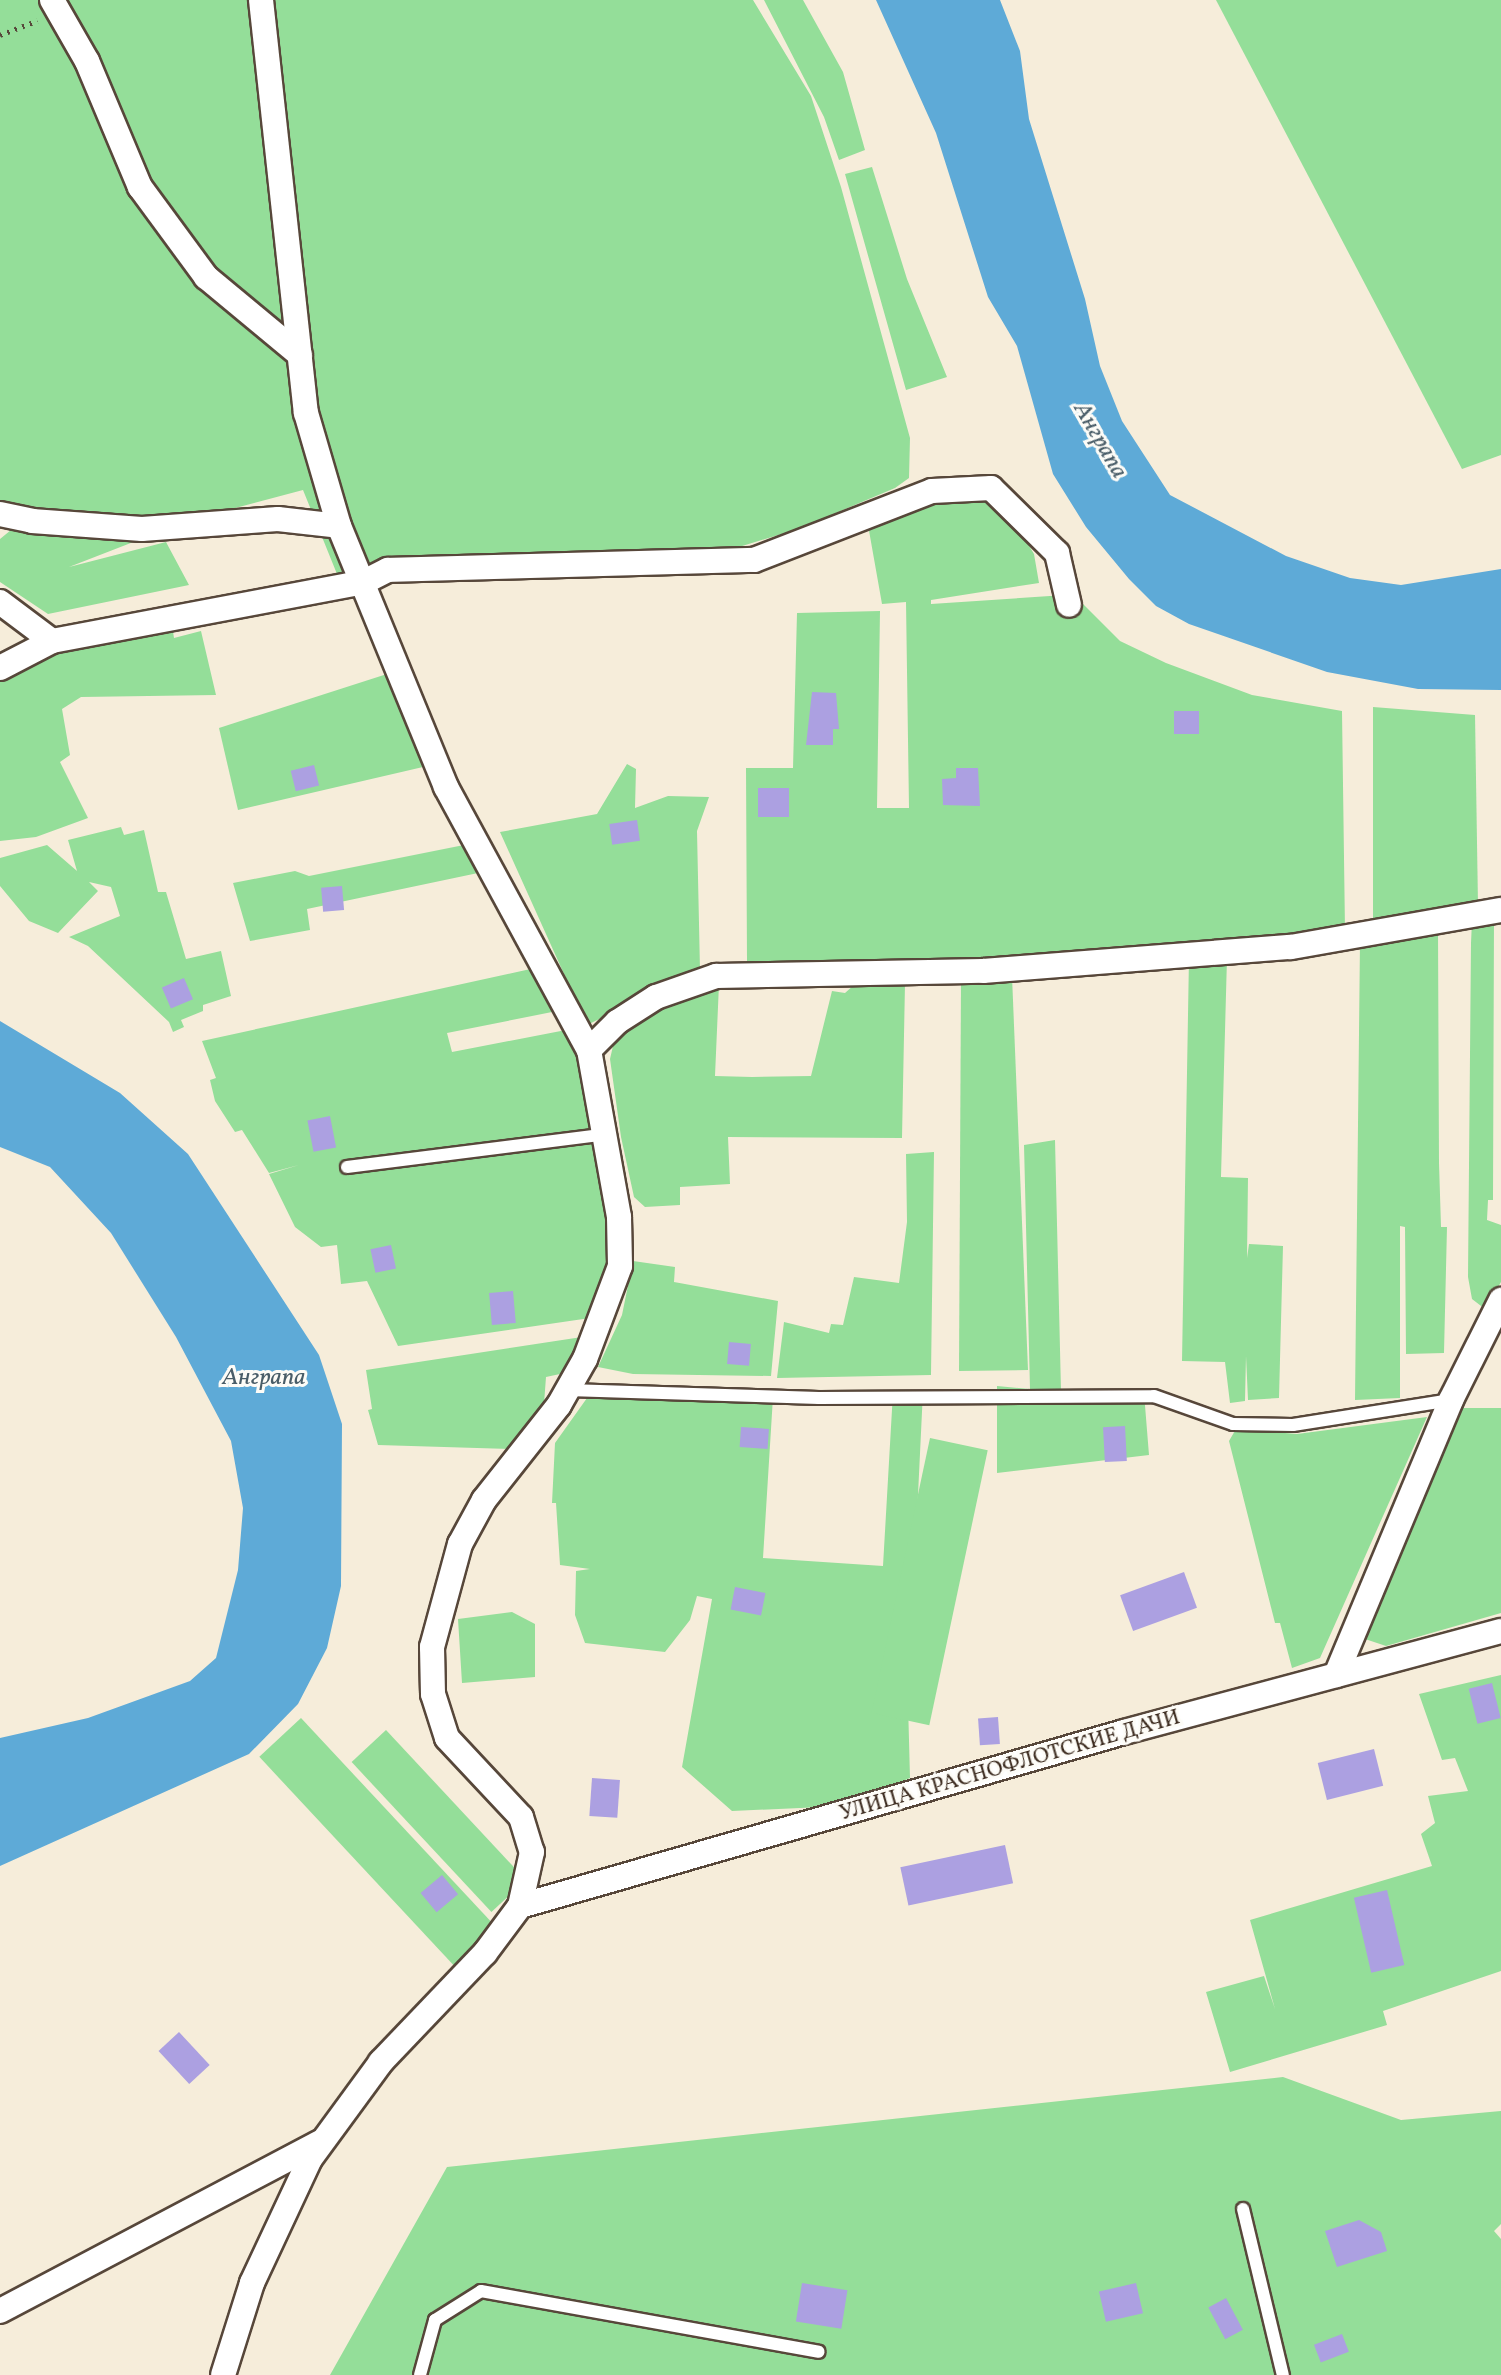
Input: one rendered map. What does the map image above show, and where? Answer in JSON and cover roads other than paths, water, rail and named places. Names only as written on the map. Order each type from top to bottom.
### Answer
[{"type":"street","points":[[223,2375],[258,2270],[321,2142],[381,2062],[485,1953],[520,1906],[532,1852],[521,1817],[447,1738],[433,1694],[432,1647],[460,1544],[484,1500],[568,1390],[608,1307],[620,1266],[619,1217],[607,1134],[589,1050],[446,787],[339,526],[306,413],[261,0]]},
{"type":"street","points":[[56,6],[87,61],[140,187],[206,277],[300,355]]},
{"type":"street","points":[[0,668],[52,641],[364,582],[388,570],[754,560],[932,491],[991,488],[1057,553],[1069,605]]},
{"type":"street","points":[[0,514],[32,521],[142,529],[278,519],[339,526]]},
{"type":"street","points":[[0,602],[52,641]]},
{"type":"street","points":[[589,1050],[617,1022],[656,997],[716,976],[983,971],[1291,947],[1501,910]]},
{"type":"street","points":[[1336,1675],[1451,1400],[1501,1300]]},
{"type":"street","name":"УЛИЦА КРАСНОФЛОТСКИЕ ДАЧИ","points":[[520,1906],[1501,1631]]},
{"type":"street","points":[[0,2311],[321,2142]]},
{"type":"lane","points":[[347,1167],[607,1134]]},
{"type":"lane","points":[[568,1390],[819,1398],[1154,1396],[1233,1424],[1293,1425],[1451,1400]]},
{"type":"lane","points":[[1243,2209],[1283,2375]]},
{"type":"lane","points":[[420,2375],[435,2320],[481,2291],[819,2352]]},
{"type":"water","name":"Анграпа","points":[[876,0],[1000,0],[1020,51],[1029,119],[1085,299],[1100,366],[1122,421],[1170,495],[1286,556],[1350,578],[1401,585],[1501,569],[1501,690],[1418,689],[1327,672],[1189,624],[1156,606],[1129,579],[1086,527],[1053,474],[1017,346],[988,297],[936,133]]},
{"type":"water","name":"Анграпа","points":[[0,1021],[120,1093],[188,1154],[319,1355],[342,1424],[341,1586],[327,1648],[298,1704],[249,1754],[0,1866],[0,1738],[88,1718],[190,1681],[216,1658],[238,1570],[243,1508],[231,1441],[176,1337],[111,1233],[50,1167],[0,1147]]}]
